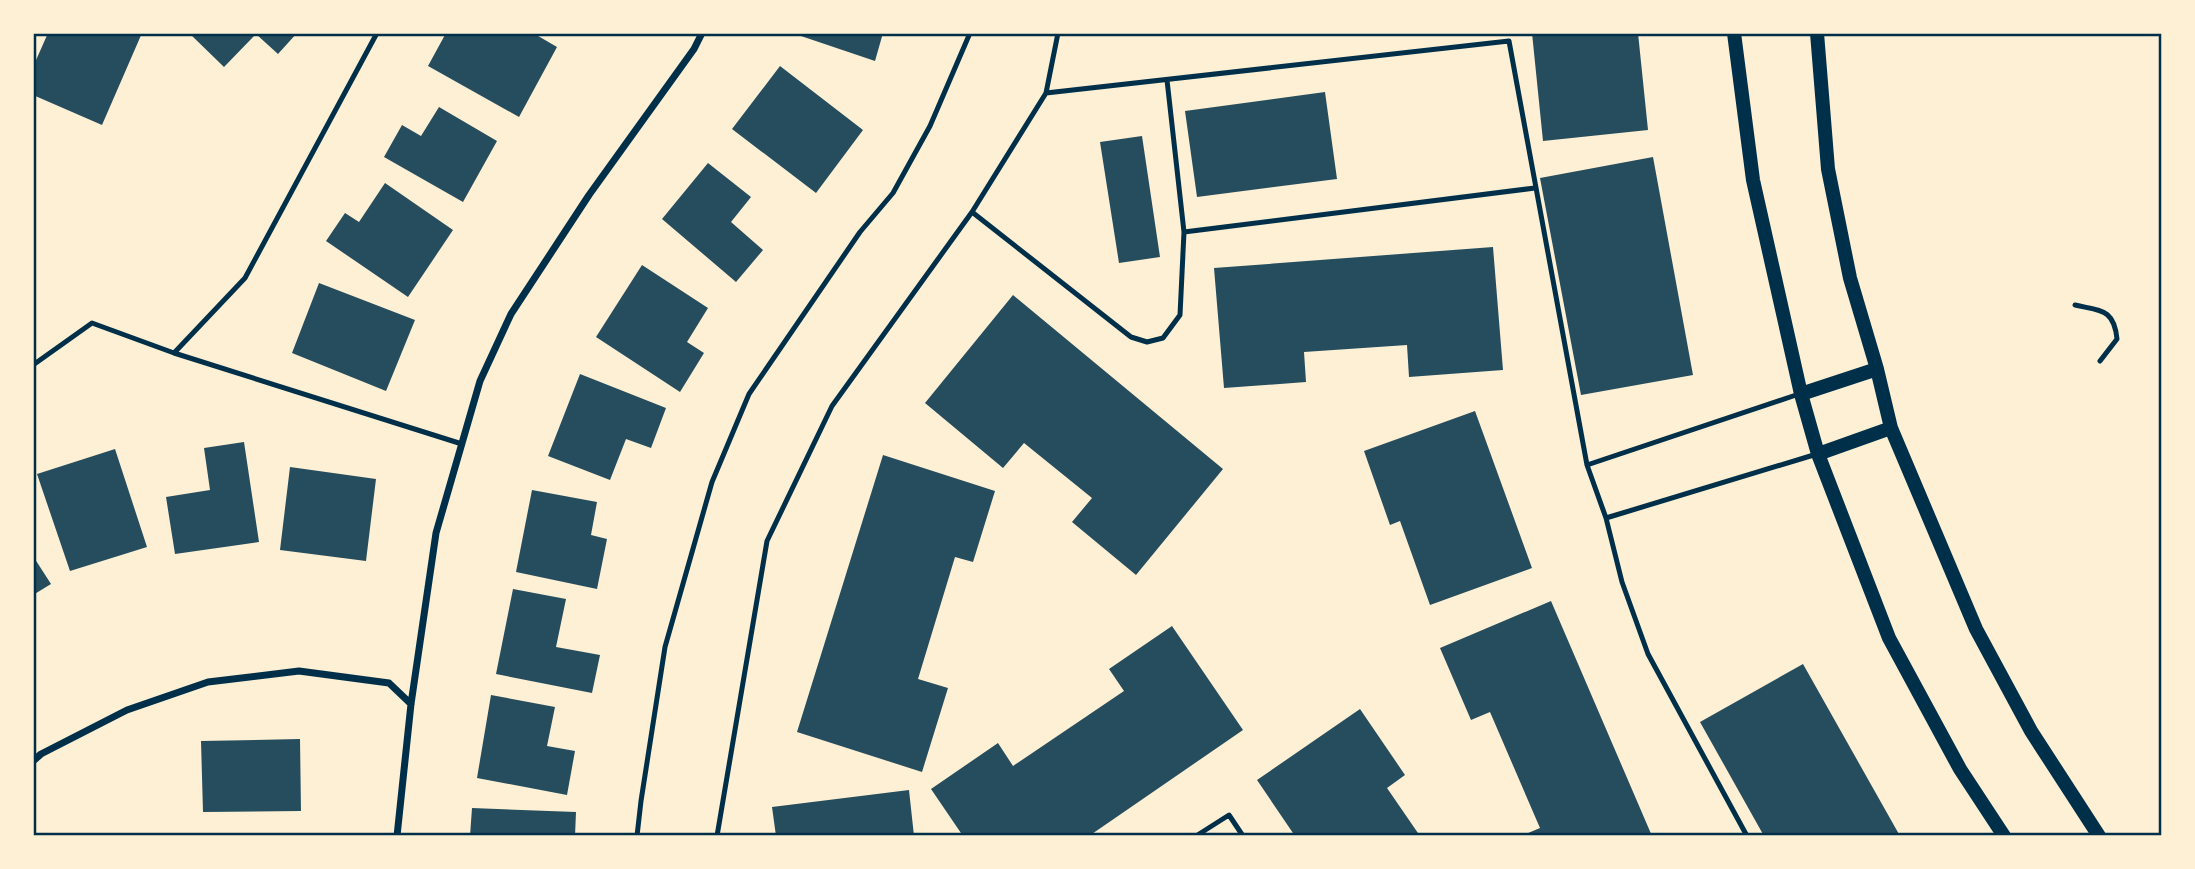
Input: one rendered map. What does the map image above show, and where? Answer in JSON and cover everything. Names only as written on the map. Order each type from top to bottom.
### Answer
[{"type":"main road","points":[[1734,33],[1753,180],[1801,394],[1818,454],[1889,638],[1960,769],[2004,836]]},
{"type":"main road","points":[[1817,33],[1828,169],[1850,278],[1891,428],[1976,629],[2031,731],[2099,836]]},
{"type":"main road","points":[[1801,394],[1877,369]]},
{"type":"main road","points":[[1818,454],[1891,428]]},
{"type":"street","points":[[397,836],[411,704],[436,533],[480,381],[511,314],[589,195],[694,49],[702,33]]},
{"type":"street","points":[[33,761],[41,754],[127,710],[208,682],[299,671],[389,683],[411,704]]},
{"type":"lane","points":[[174,353],[245,278],[377,33]]},
{"type":"lane","points":[[637,836],[665,647],[712,482],[749,394],[860,232],[893,193],[930,126],[970,33]]},
{"type":"lane","points":[[717,836],[767,541],[832,406],[972,212],[1046,93],[1058,33]]},
{"type":"lane","points":[[1046,93],[1509,41],[1587,465],[1606,519],[1622,582],[1648,654],[1747,836]]},
{"type":"lane","points":[[972,212],[1131,337],[1147,342],[1163,338],[1180,315],[1184,232],[1167,80]]},
{"type":"lane","points":[[1184,232],[1535,188]]},
{"type":"lane","points":[[2075,305],[2106,312],[2115,323],[2117,339],[2100,361]]},
{"type":"lane","points":[[33,365],[92,323],[174,353],[462,444]]},
{"type":"lane","points":[[1587,465],[1801,394]]},
{"type":"lane","points":[[1606,519],[1818,454]]},
{"type":"lane","points":[[1196,836],[1229,815],[1242,836]]},
{"type":"building","points":[[48,33],[142,33],[102,125],[33,95],[33,67]]},
{"type":"building","points":[[189,33],[297,33],[278,54],[256,34],[224,67]]},
{"type":"building","points":[[446,33],[533,33],[557,47],[519,117],[428,66]]},
{"type":"building","points":[[792,33],[883,33],[875,61]]},
{"type":"building","points":[[1532,33],[1638,33],[1648,130],[1543,141]]},
{"type":"building","points":[[780,66],[863,130],[816,193],[732,129]]},
{"type":"building","points":[[1325,92],[1337,179],[1197,197],[1185,111]]},
{"type":"building","points":[[439,107],[497,141],[463,202],[384,157],[402,125],[421,136]]},
{"type":"building","points":[[1142,136],[1160,257],[1119,263],[1100,142]]},
{"type":"building","points":[[1653,157],[1693,375],[1581,395],[1540,178]]},
{"type":"building","points":[[708,163],[751,197],[731,222],[763,250],[736,282],[662,219]]},
{"type":"building","points":[[385,183],[453,230],[408,297],[326,241],[345,213],[359,222]]},
{"type":"building","points":[[1493,247],[1503,370],[1409,377],[1407,345],[1304,352],[1306,382],[1224,388],[1214,268]]},
{"type":"building","points":[[642,265],[708,308],[687,342],[704,353],[680,392],[596,337]]},
{"type":"building","points":[[319,283],[415,320],[386,391],[292,353]]},
{"type":"building","points":[[1013,295],[1223,469],[1136,575],[1072,522],[1092,498],[1024,443],[1003,468],[925,403]]},
{"type":"building","points":[[580,374],[666,408],[651,448],[626,439],[610,480],[548,456]]},
{"type":"building","points":[[1475,411],[1532,568],[1430,605],[1400,521],[1390,525],[1364,451]]},
{"type":"building","points":[[244,442],[259,542],[175,554],[166,497],[210,490],[204,448]]},
{"type":"building","points":[[115,449],[147,547],[70,571],[37,474]]},
{"type":"building","points":[[883,455],[995,491],[973,562],[955,557],[918,679],[948,688],[922,772],[797,732]]},
{"type":"building","points":[[290,467],[376,479],[366,561],[280,550]]},
{"type":"building","points":[[532,490],[597,502],[591,535],[607,539],[597,589],[516,572]]},
{"type":"building","points":[[33,556],[51,584],[33,595]]},
{"type":"building","points":[[513,589],[566,599],[556,647],[600,655],[592,693],[496,674]]},
{"type":"building","points":[[1551,601],[1652,836],[1521,836],[1540,828],[1490,712],[1471,720],[1440,648]]},
{"type":"building","points":[[1172,626],[1243,730],[1089,836],[963,836],[931,789],[998,743],[1013,766],[1124,691],[1109,669]]},
{"type":"building","points":[[1803,664],[1900,836],[1764,836],[1700,722]]},
{"type":"building","points":[[491,695],[555,707],[547,746],[575,751],[567,795],[477,778]]},
{"type":"building","points":[[1360,709],[1405,775],[1387,788],[1420,836],[1295,836],[1257,780]]},
{"type":"building","points":[[300,739],[301,811],[203,812],[201,741]]},
{"type":"building","points":[[909,790],[914,836],[776,836],[772,807]]},
{"type":"building","points":[[472,808],[576,812],[575,836],[470,836]]}]
